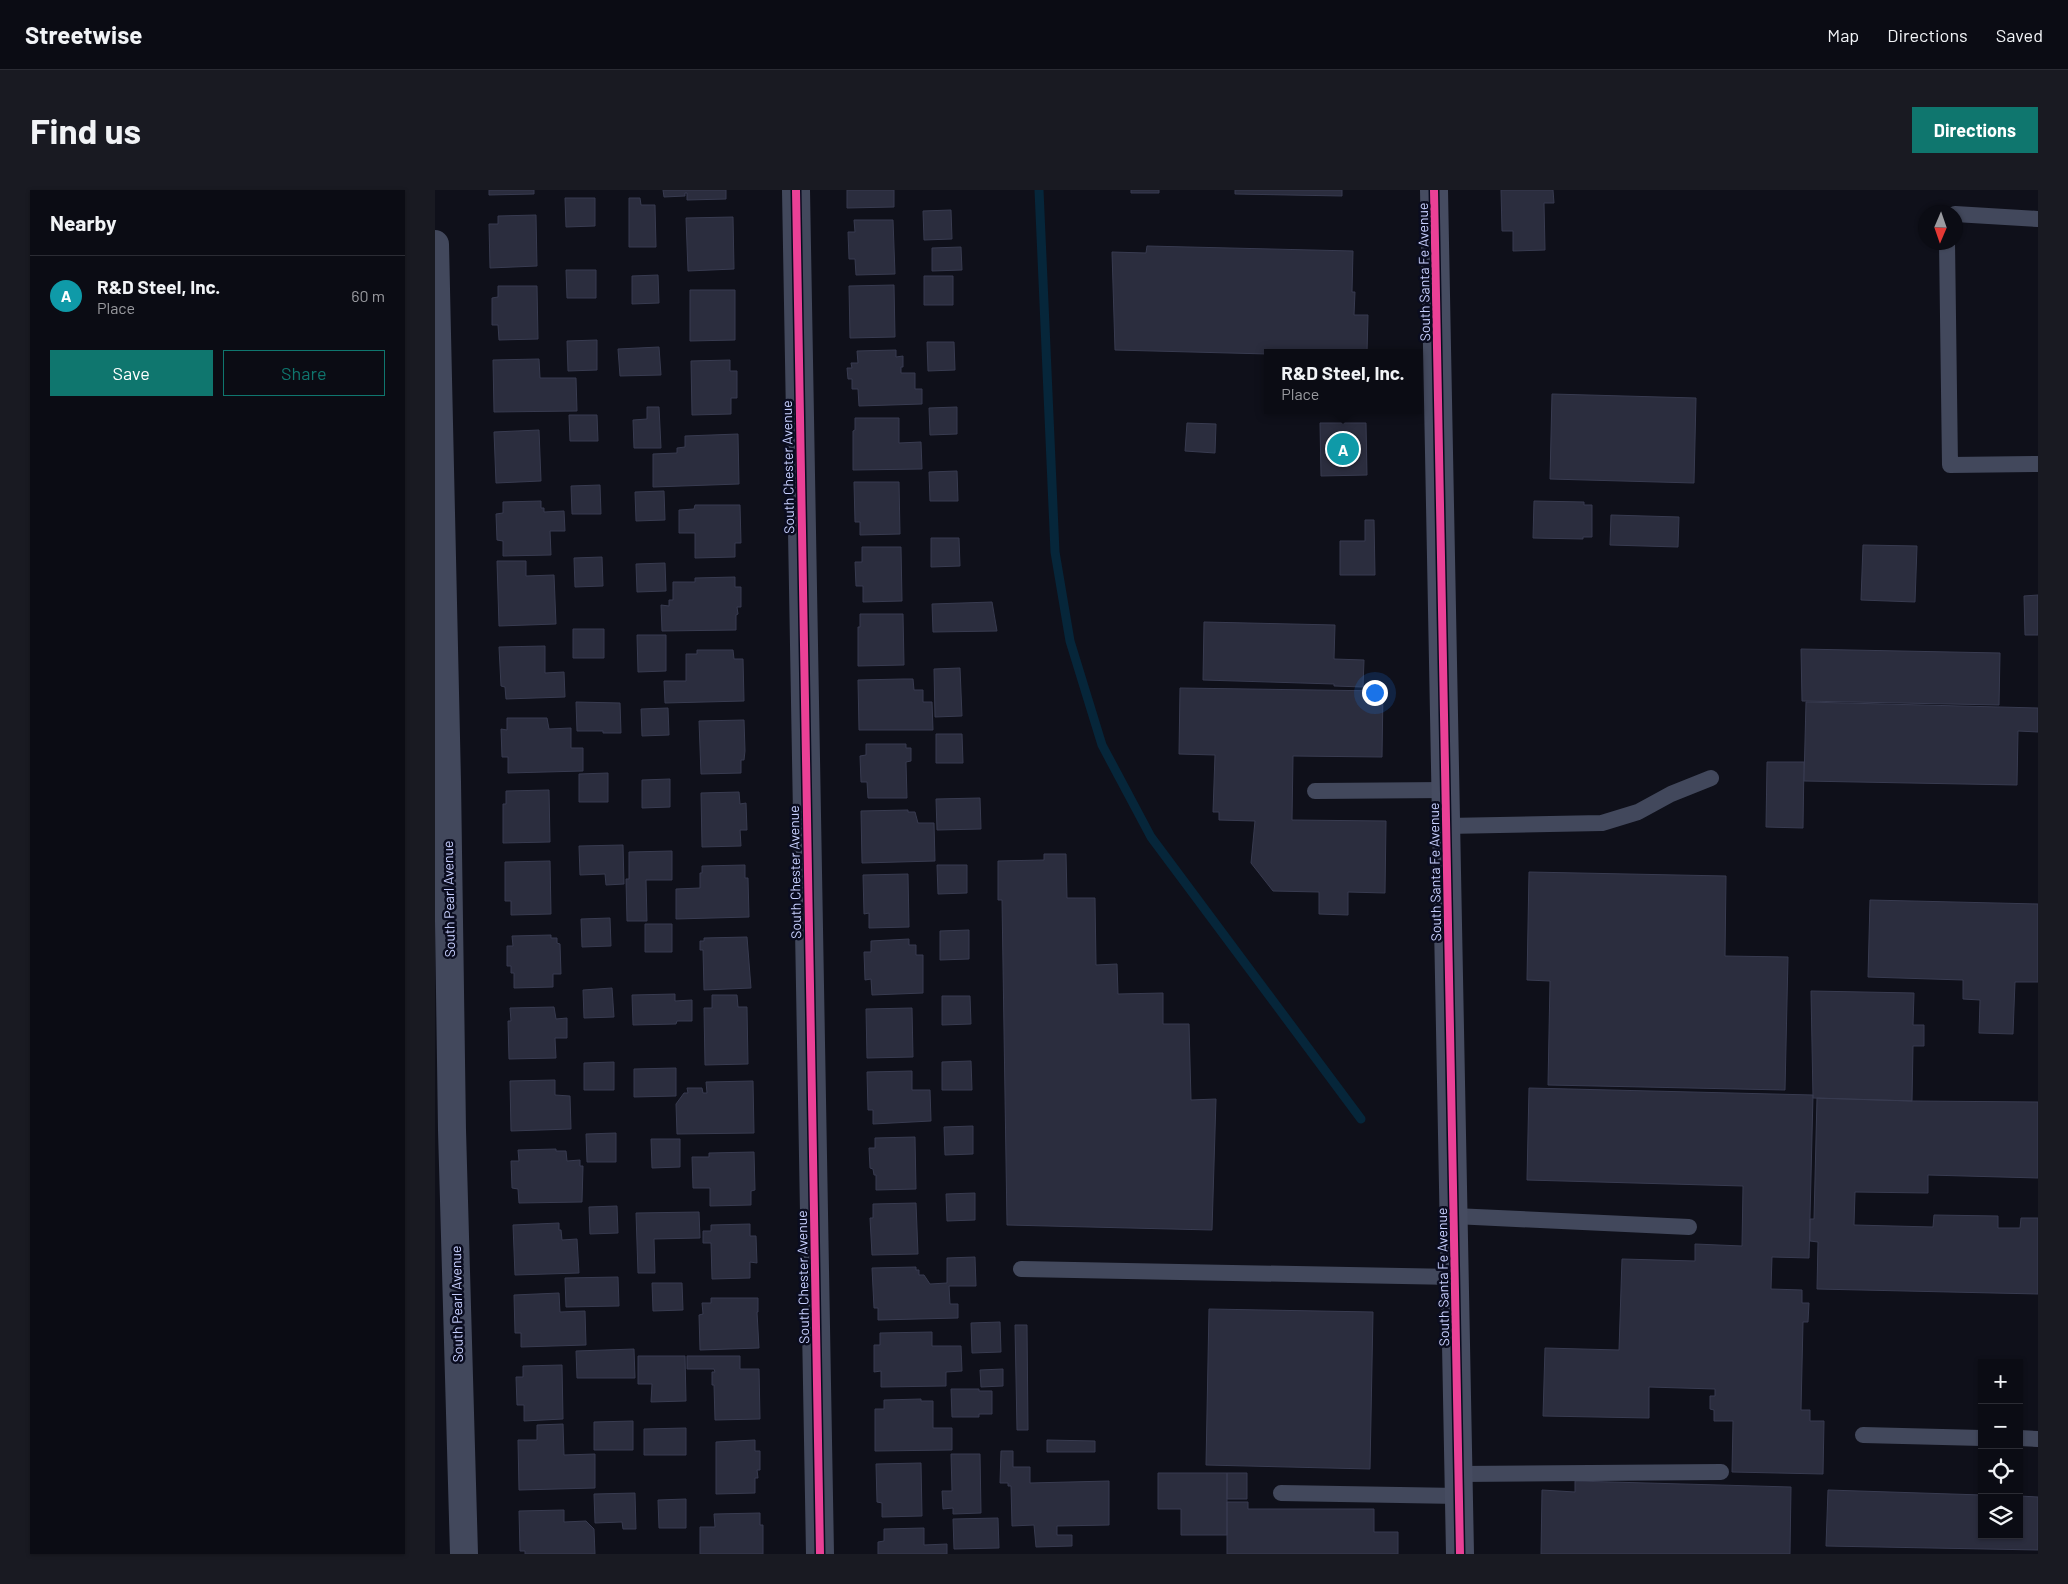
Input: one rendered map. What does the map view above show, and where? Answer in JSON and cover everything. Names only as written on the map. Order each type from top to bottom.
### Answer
[{"type":"main road","name":"South Santa Fe Avenue","points":[[1435,190],[1460,1554]]},
{"type":"street","name":"South Chester Avenue","points":[[796,190],[820,1554]]},
{"type":"street","name":"South Pearl Avenue","points":[[435,244],[453,1140],[464,1554]]},
{"type":"lane","points":[[1963,214],[2038,219]]},
{"type":"lane","points":[[1947,250],[1950,465],[2038,464]]},
{"type":"lane","points":[[1446,826],[1602,823],[1639,812],[1671,794],[1711,778]]},
{"type":"lane","points":[[1315,791],[1446,790]]},
{"type":"lane","points":[[1454,1216],[1689,1227]]},
{"type":"lane","points":[[1021,1269],[1455,1277]]},
{"type":"lane","points":[[1863,1435],[1978,1438]]},
{"type":"lane","points":[[2023,1438],[2038,1439]]},
{"type":"lane","points":[[1281,1493],[1721,1472]]},
{"type":"building","points":[[489,190],[534,190],[534,194],[489,195]]},
{"type":"building","points":[[663,190],[726,190],[726,199],[687,200],[687,193],[685,193],[685,196],[664,197]]},
{"type":"building","points":[[847,190],[894,190],[894,207],[847,208]]},
{"type":"building","points":[[1131,190],[1159,190],[1159,193],[1131,193]]},
{"type":"building","points":[[1235,190],[1342,190],[1342,196],[1235,194]]},
{"type":"building","points":[[1501,190],[1553,190],[1554,203],[1544,203],[1545,250],[1513,251],[1513,231],[1502,231]]},
{"type":"building","points":[[565,198],[595,198],[595,226],[566,227]]},
{"type":"building","points":[[629,198],[640,198],[641,205],[655,205],[656,247],[629,247]]},
{"type":"building","points":[[951,210],[952,239],[924,240],[923,211]]},
{"type":"building","points":[[536,215],[537,266],[490,268],[489,224],[498,224],[498,216]]},
{"type":"building","points":[[733,217],[734,269],[688,271],[686,218]]},
{"type":"building","points":[[854,220],[893,220],[895,274],[856,275],[855,259],[849,259],[848,232],[855,232]]},
{"type":"building","points":[[1147,246],[1353,251],[1352,292],[1355,292],[1354,315],[1368,315],[1367,349],[1264,349],[1264,354],[1115,350],[1112,252],[1146,253]]},
{"type":"building","points":[[961,247],[962,270],[932,271],[932,248]]},
{"type":"building","points":[[566,270],[596,270],[596,298],[567,298]]},
{"type":"building","points":[[658,275],[659,303],[632,304],[632,276]]},
{"type":"building","points":[[924,276],[953,276],[953,305],[924,305]]},
{"type":"building","points":[[894,285],[895,337],[850,338],[849,286]]},
{"type":"building","points":[[498,286],[537,286],[538,339],[499,340],[498,325],[492,325],[492,298],[498,297]]},
{"type":"building","points":[[690,290],[735,290],[735,340],[690,341]]},
{"type":"building","points":[[597,340],[597,370],[568,371],[567,341]]},
{"type":"building","points":[[927,342],[954,342],[955,370],[928,371]]},
{"type":"building","points":[[659,347],[661,375],[620,376],[618,349]]},
{"type":"building","points":[[896,350],[896,357],[903,356],[901,373],[915,373],[915,389],[922,389],[922,404],[859,406],[858,389],[852,389],[852,379],[848,379],[847,368],[852,368],[851,363],[858,363],[857,351]]},
{"type":"building","points":[[539,359],[540,378],[576,378],[577,411],[494,412],[493,360]]},
{"type":"building","points":[[730,360],[730,371],[737,371],[737,398],[731,398],[731,414],[692,415],[691,361]]},
{"type":"building","points":[[1552,394],[1696,398],[1694,483],[1550,479]]},
{"type":"building","points":[[647,407],[659,407],[661,448],[634,448],[633,420],[647,419]]},
{"type":"building","points":[[957,407],[957,434],[930,435],[929,408]]},
{"type":"building","points":[[569,415],[597,415],[598,441],[570,441]]},
{"type":"building","points":[[855,418],[899,418],[899,443],[921,442],[922,469],[853,470]]},
{"type":"building","points":[[1187,423],[1216,424],[1215,453],[1185,451]]},
{"type":"building","points":[[1320,423],[1366,423],[1367,475],[1321,476]]},
{"type":"building","points":[[539,430],[541,481],[496,483],[494,432]]},
{"type":"building","points":[[738,434],[739,484],[653,487],[653,454],[677,453],[677,448],[685,447],[685,436]]},
{"type":"building","points":[[957,471],[958,501],[930,501],[929,472]]},
{"type":"building","points":[[854,482],[899,482],[900,534],[860,535],[860,522],[855,522]]},
{"type":"building","points":[[600,485],[601,514],[572,514],[571,486]]},
{"type":"building","points":[[664,491],[665,520],[636,521],[635,492]]},
{"type":"building","points":[[541,501],[541,508],[544,508],[544,512],[564,511],[565,531],[550,531],[551,555],[503,556],[503,541],[497,540],[496,514],[503,513],[503,502]]},
{"type":"building","points":[[1534,501],[1584,502],[1584,505],[1592,505],[1592,537],[1583,537],[1583,539],[1533,538]]},
{"type":"building","points":[[695,505],[740,505],[741,543],[735,543],[735,557],[695,558],[695,533],[679,533],[679,510],[694,509]]},
{"type":"building","points":[[1611,515],[1679,517],[1678,547],[1610,545]]},
{"type":"building","points":[[1365,520],[1374,520],[1375,575],[1340,575],[1340,541],[1365,541]]},
{"type":"building","points":[[931,538],[959,538],[960,566],[931,567]]},
{"type":"building","points":[[1863,545],[1917,546],[1915,602],[1861,600]]},
{"type":"building","points":[[862,547],[901,547],[902,601],[863,602],[863,586],[856,586],[855,562],[862,562]]},
{"type":"building","points":[[602,557],[603,586],[575,587],[574,558]]},
{"type":"building","points":[[497,561],[526,561],[526,576],[554,575],[556,624],[499,626]]},
{"type":"building","points":[[665,563],[666,591],[637,592],[636,564]]},
{"type":"building","points":[[735,577],[735,587],[741,587],[741,607],[737,607],[736,630],[662,631],[661,605],[669,606],[669,600],[673,600],[673,582],[695,582],[695,578]]},
{"type":"building","points":[[2038,595],[2038,635],[2025,635],[2024,596]]},
{"type":"building","points":[[992,602],[997,631],[933,632],[932,604]]},
{"type":"building","points":[[860,614],[903,614],[904,665],[858,666]]},
{"type":"building","points":[[1204,622],[1335,625],[1334,659],[1364,660],[1363,687],[1334,686],[1334,684],[1203,680]]},
{"type":"building","points":[[573,629],[604,629],[604,658],[573,658]]},
{"type":"building","points":[[637,635],[666,635],[666,671],[638,672]]},
{"type":"building","points":[[545,646],[545,673],[564,672],[565,697],[506,699],[505,687],[501,686],[499,647]]},
{"type":"building","points":[[1801,649],[2000,653],[1999,705],[1802,701]]},
{"type":"building","points":[[697,650],[733,650],[734,659],[743,659],[744,701],[665,703],[664,681],[686,681],[686,654],[697,654]]},
{"type":"building","points":[[960,668],[962,716],[935,717],[934,669]]},
{"type":"building","points":[[913,679],[914,690],[923,690],[923,702],[932,702],[933,730],[859,730],[858,680]]},
{"type":"building","points":[[1180,688],[1383,691],[1382,757],[1293,756],[1292,820],[1386,821],[1385,893],[1348,892],[1348,915],[1319,914],[1319,892],[1273,891],[1251,863],[1255,821],[1219,820],[1219,812],[1213,812],[1215,755],[1179,754]]},
{"type":"building","points":[[576,702],[620,703],[621,733],[577,731]]},
{"type":"building","points":[[1806,702],[2038,708],[2038,732],[2018,731],[2017,785],[1804,781]]},
{"type":"building","points":[[668,708],[669,735],[642,736],[641,709]]},
{"type":"building","points":[[507,718],[547,718],[549,729],[571,728],[571,748],[583,748],[583,771],[508,773],[508,757],[502,757],[501,729],[507,730]]},
{"type":"building","points":[[744,720],[745,751],[744,760],[741,760],[741,773],[701,774],[699,721]]},
{"type":"building","points":[[936,734],[962,734],[963,763],[936,763]]},
{"type":"building","points":[[866,744],[906,744],[906,748],[911,748],[911,761],[906,762],[907,798],[868,798],[867,782],[861,782],[860,756],[866,755]]},
{"type":"building","points":[[1767,762],[1804,762],[1803,828],[1766,827]]},
{"type":"building","points":[[608,773],[608,802],[579,802],[579,774]]},
{"type":"building","points":[[670,779],[670,807],[642,808],[642,780]]},
{"type":"building","points":[[549,790],[550,842],[503,843],[503,804],[506,804],[506,791]]},
{"type":"building","points":[[739,792],[740,804],[746,803],[747,830],[740,830],[741,846],[702,847],[701,793]]},
{"type":"building","points":[[980,798],[981,829],[937,830],[936,799]]},
{"type":"building","points":[[908,810],[908,812],[915,812],[918,823],[934,823],[935,861],[862,863],[861,811]]},
{"type":"building","points":[[623,845],[624,884],[606,885],[605,874],[580,875],[579,846]]},
{"type":"building","points":[[672,851],[672,880],[646,880],[647,921],[627,921],[626,879],[629,879],[629,852]]},
{"type":"building","points":[[1044,854],[1066,854],[1067,898],[1095,898],[1096,965],[1117,964],[1118,994],[1163,993],[1163,1024],[1189,1024],[1191,1100],[1216,1099],[1212,1230],[1007,1225],[1002,900],[998,900],[998,861],[1044,860]]},
{"type":"building","points":[[550,861],[551,914],[511,915],[511,901],[505,901],[505,862]]},
{"type":"building","points":[[745,865],[745,878],[748,878],[749,917],[676,919],[676,889],[700,888],[702,866]]},
{"type":"building","points":[[937,865],[967,865],[967,893],[938,894]]},
{"type":"building","points":[[1529,872],[1726,876],[1725,956],[1788,957],[1785,1090],[1548,1085],[1550,981],[1527,980]]},
{"type":"building","points":[[908,874],[909,927],[869,928],[869,913],[864,914],[863,875]]},
{"type":"building","points":[[1870,900],[2038,904],[2038,982],[2015,982],[2013,1034],[1979,1033],[1980,1000],[1963,999],[1963,980],[1868,977]]},
{"type":"building","points":[[610,918],[611,946],[582,947],[581,919]]},
{"type":"building","points":[[645,924],[672,924],[672,952],[645,952]]},
{"type":"building","points":[[969,930],[969,959],[940,960],[940,931]]},
{"type":"building","points":[[551,935],[551,938],[557,938],[557,943],[560,944],[561,974],[553,974],[553,987],[514,988],[514,973],[511,973],[511,966],[507,966],[507,946],[513,946],[512,936]]},
{"type":"building","points":[[747,937],[751,988],[704,990],[703,950],[700,950],[700,941],[704,941],[704,938]]},
{"type":"building","points":[[909,939],[909,945],[916,945],[916,955],[923,955],[923,993],[872,995],[871,979],[865,980],[864,952],[871,952],[871,941]]},
{"type":"building","points":[[612,988],[614,1017],[584,1018],[583,990]]},
{"type":"building","points":[[1811,991],[1914,993],[1913,1025],[1924,1025],[1924,1046],[1913,1046],[1912,1101],[1813,1098]]},
{"type":"building","points":[[675,994],[675,1001],[692,1000],[692,1021],[677,1021],[676,1024],[633,1025],[632,995]]},
{"type":"building","points":[[712,995],[737,995],[738,1007],[747,1007],[748,1064],[705,1065],[704,1008],[712,1008]]},
{"type":"building","points":[[942,996],[970,996],[971,1024],[942,1025]]},
{"type":"building","points":[[554,1007],[556,1019],[567,1018],[567,1038],[555,1038],[556,1058],[509,1059],[508,1021],[511,1021],[510,1008]]},
{"type":"building","points":[[912,1008],[913,1057],[867,1058],[866,1009]]},
{"type":"building","points":[[971,1061],[972,1090],[942,1090],[942,1062]]},
{"type":"building","points":[[614,1062],[614,1090],[584,1090],[584,1063]]},
{"type":"building","points":[[676,1068],[676,1096],[634,1097],[634,1069]]},
{"type":"building","points":[[912,1071],[912,1090],[930,1090],[931,1121],[873,1124],[873,1110],[868,1110],[867,1072]]},
{"type":"building","points":[[555,1080],[555,1095],[570,1096],[571,1129],[511,1131],[510,1081]]},
{"type":"building","points":[[753,1081],[754,1133],[677,1134],[676,1104],[684,1093],[688,1093],[687,1088],[702,1088],[703,1093],[707,1093],[706,1082]]},
{"type":"building","points":[[1529,1088],[1813,1095],[1809,1258],[1772,1257],[1771,1289],[1802,1290],[1802,1303],[1809,1303],[1808,1322],[1803,1322],[1801,1410],[1810,1410],[1810,1421],[1824,1421],[1823,1474],[1732,1472],[1733,1421],[1714,1421],[1714,1410],[1710,1409],[1710,1396],[1715,1396],[1715,1389],[1649,1387],[1649,1418],[1543,1416],[1545,1348],[1619,1350],[1622,1259],[1695,1261],[1695,1244],[1742,1246],[1743,1186],[1527,1180]]},
{"type":"building","points":[[1817,1098],[2038,1102],[2038,1178],[1928,1175],[1928,1193],[1855,1192],[1854,1225],[1933,1227],[1934,1215],[1998,1216],[1998,1228],[2020,1228],[2021,1218],[2038,1218],[2038,1294],[1817,1289],[1818,1242],[1810,1241],[1810,1219],[1814,1219]]},
{"type":"building","points":[[973,1126],[973,1154],[945,1155],[944,1127]]},
{"type":"building","points":[[616,1133],[616,1162],[587,1162],[586,1134]]},
{"type":"building","points":[[915,1137],[916,1189],[876,1190],[876,1175],[874,1175],[873,1169],[870,1168],[869,1148],[875,1148],[875,1138]]},
{"type":"building","points":[[651,1139],[680,1139],[680,1167],[652,1168]]},
{"type":"building","points":[[556,1149],[556,1151],[566,1151],[567,1161],[580,1160],[580,1166],[583,1166],[582,1202],[519,1203],[518,1189],[512,1188],[511,1161],[519,1161],[518,1150]]},
{"type":"building","points":[[754,1152],[755,1190],[751,1191],[751,1205],[710,1206],[710,1188],[693,1188],[692,1157],[709,1157],[709,1153]]},
{"type":"building","points":[[975,1193],[975,1220],[947,1221],[946,1194]]},
{"type":"building","points":[[916,1203],[918,1254],[872,1255],[870,1218],[873,1218],[873,1204]]},
{"type":"building","points":[[617,1206],[618,1233],[590,1234],[589,1207]]},
{"type":"building","points":[[699,1212],[700,1238],[654,1239],[655,1273],[638,1273],[636,1213]]},
{"type":"building","points":[[559,1223],[562,1240],[577,1239],[579,1273],[515,1275],[513,1225]]},
{"type":"building","points":[[750,1224],[750,1236],[756,1236],[757,1263],[750,1262],[750,1278],[712,1279],[711,1243],[703,1243],[703,1231],[711,1231],[711,1225]]},
{"type":"building","points":[[975,1257],[976,1286],[949,1286],[950,1304],[958,1304],[958,1318],[878,1320],[878,1308],[874,1308],[872,1268],[916,1267],[916,1270],[919,1270],[919,1275],[924,1275],[930,1284],[947,1283],[947,1258]]},
{"type":"building","points":[[618,1277],[619,1306],[566,1307],[565,1278]]},
{"type":"building","points":[[652,1283],[682,1283],[683,1310],[653,1311]]},
{"type":"building","points":[[559,1293],[560,1312],[585,1311],[586,1345],[521,1347],[521,1333],[515,1333],[514,1295]]},
{"type":"building","points":[[711,1298],[758,1298],[759,1348],[700,1350],[699,1315],[703,1314],[702,1303],[711,1303]]},
{"type":"building","points":[[1209,1309],[1373,1312],[1370,1469],[1206,1465]]},
{"type":"building","points":[[1000,1322],[1001,1352],[972,1353],[971,1323]]},
{"type":"building","points":[[1015,1325],[1027,1325],[1028,1430],[1017,1430]]},
{"type":"building","points":[[932,1332],[932,1346],[961,1346],[962,1371],[946,1372],[946,1386],[881,1387],[881,1371],[874,1372],[874,1345],[880,1345],[880,1333]]},
{"type":"building","points":[[634,1349],[635,1378],[577,1378],[576,1351]]},
{"type":"building","points":[[638,1356],[685,1356],[686,1401],[651,1402],[652,1384],[638,1384]]},
{"type":"building","points":[[687,1356],[740,1356],[740,1369],[759,1369],[760,1419],[715,1420],[714,1385],[712,1385],[712,1372],[715,1372],[714,1369],[687,1369]]},
{"type":"building","points":[[562,1365],[563,1419],[524,1421],[524,1405],[517,1405],[516,1377],[523,1377],[523,1366]]},
{"type":"building","points":[[1003,1369],[1003,1386],[981,1387],[980,1370]]},
{"type":"building","points":[[951,1389],[992,1391],[992,1414],[979,1414],[979,1417],[952,1417]]},
{"type":"building","points":[[921,1399],[921,1401],[933,1401],[933,1428],[952,1428],[952,1450],[875,1451],[875,1409],[884,1409],[884,1400]]},
{"type":"building","points":[[633,1421],[633,1450],[594,1450],[594,1422]]},
{"type":"building","points":[[563,1424],[564,1455],[595,1454],[595,1488],[519,1490],[518,1440],[537,1440],[537,1425]]},
{"type":"building","points":[[686,1428],[686,1455],[644,1455],[644,1429]]},
{"type":"building","points":[[755,1440],[755,1451],[760,1451],[760,1470],[757,1470],[758,1478],[755,1478],[755,1493],[716,1494],[716,1442]]},
{"type":"building","points":[[1047,1440],[1095,1441],[1095,1452],[1047,1452]]},
{"type":"building","points":[[1001,1451],[1013,1451],[1013,1467],[1030,1467],[1030,1483],[1109,1481],[1109,1525],[1057,1526],[1057,1535],[1072,1535],[1072,1546],[1036,1547],[1034,1525],[1012,1526],[1011,1486],[1008,1486],[1008,1483],[1000,1483]]},
{"type":"building","points":[[951,1454],[980,1454],[981,1513],[953,1514],[953,1508],[943,1509],[942,1491],[952,1491]]},
{"type":"building","points":[[921,1463],[922,1516],[882,1517],[882,1503],[877,1502],[876,1464]]},
{"type":"building","points":[[1158,1473],[1227,1473],[1227,1535],[1181,1535],[1181,1509],[1158,1509]]},
{"type":"building","points":[[1227,1473],[1247,1473],[1247,1499],[1227,1499]]},
{"type":"building","points":[[1575,1481],[1791,1487],[1790,1554],[1541,1554],[1542,1490],[1575,1492]]},
{"type":"building","points":[[1828,1490],[1978,1495],[1978,1539],[2023,1539],[2023,1496],[2038,1497],[2038,1550],[1826,1546]]},
{"type":"building","points":[[635,1493],[636,1529],[623,1529],[622,1522],[595,1523],[594,1494]]},
{"type":"building","points":[[686,1499],[686,1528],[659,1528],[658,1500]]},
{"type":"building","points":[[1227,1502],[1248,1502],[1248,1509],[1374,1509],[1374,1532],[1398,1532],[1398,1554],[1227,1554]]},
{"type":"building","points":[[564,1510],[564,1522],[586,1521],[594,1529],[595,1554],[525,1554],[525,1551],[520,1551],[519,1511]]},
{"type":"building","points":[[760,1513],[760,1525],[763,1525],[763,1554],[700,1554],[700,1527],[715,1527],[714,1514]]},
{"type":"building","points":[[998,1518],[999,1548],[954,1549],[953,1519]]},
{"type":"building","points":[[924,1528],[924,1545],[947,1544],[947,1554],[878,1554],[878,1542],[884,1541],[884,1529]]},
{"type":"waterway","points":[[1039,190],[1055,552],[1070,641],[1102,745],[1151,837],[1361,1119]]},
{"type":"cycle path","points":[[796,190],[820,1554]]},
{"type":"cycle path","points":[[1434,190],[1460,1554]]},
{"type":"place","name":"R&D Steel, Inc.","points":[[1343,449]]}]
